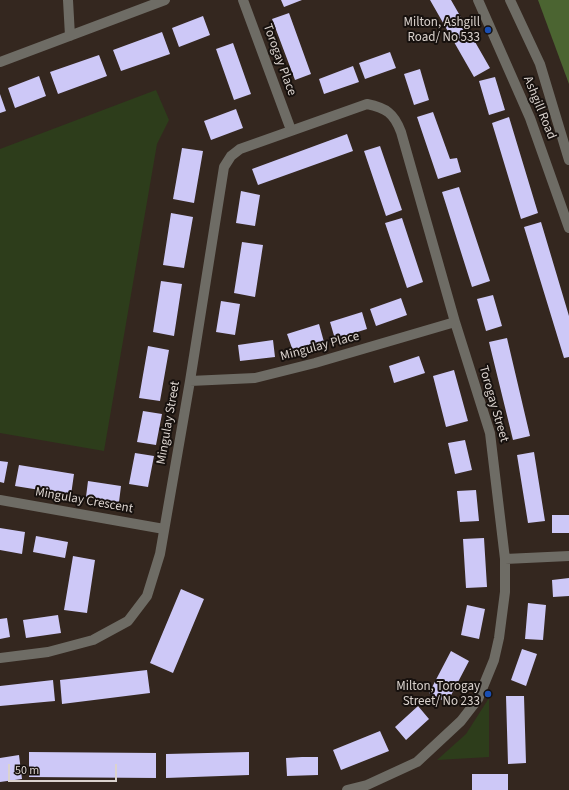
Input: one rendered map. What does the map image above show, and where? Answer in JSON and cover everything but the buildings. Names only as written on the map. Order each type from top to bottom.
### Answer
[{"type":"street","points":[[68,0],[70,36]]},
{"type":"street","points":[[0,62],[165,0]]},
{"type":"street","name":"Torogay Place","points":[[243,0],[291,130]]},
{"type":"street","name":"Ashgill Road","points":[[478,0],[530,118],[569,228]]},
{"type":"street","name":"Ashgill Road","points":[[510,0],[540,64],[569,160]]},
{"type":"street","name":"Torogay Street","points":[[291,130],[367,104],[379,107],[391,114],[398,124],[455,322],[490,433],[506,559],[505,592],[499,638],[494,660],[478,699],[461,720],[417,762],[367,785],[347,790]]},
{"type":"street","name":"Mingulay Street","points":[[0,658],[48,652],[93,640],[128,621],[147,596],[160,554],[190,381],[224,167],[231,156],[240,148],[291,130]]},
{"type":"street","name":"Mingulay Place","points":[[190,381],[255,378],[315,363],[455,322]]},
{"type":"street","name":"Mingulay Crescent","points":[[0,500],[164,528]]},
{"type":"street","points":[[506,559],[569,556]]},
{"type":"green space","points":[[538,0],[569,0],[569,84]]},
{"type":"green space","points":[[156,90],[169,120],[157,144],[104,451],[0,433],[0,149]]},
{"type":"green space","points":[[489,698],[489,757],[437,760],[466,734]]},
{"type":"place","name":"Milton, Ashgill Road/ No 533","points":[[488,30]]},
{"type":"place","name":"Milton, Torogay Street/ No 233","points":[[488,694]]}]
